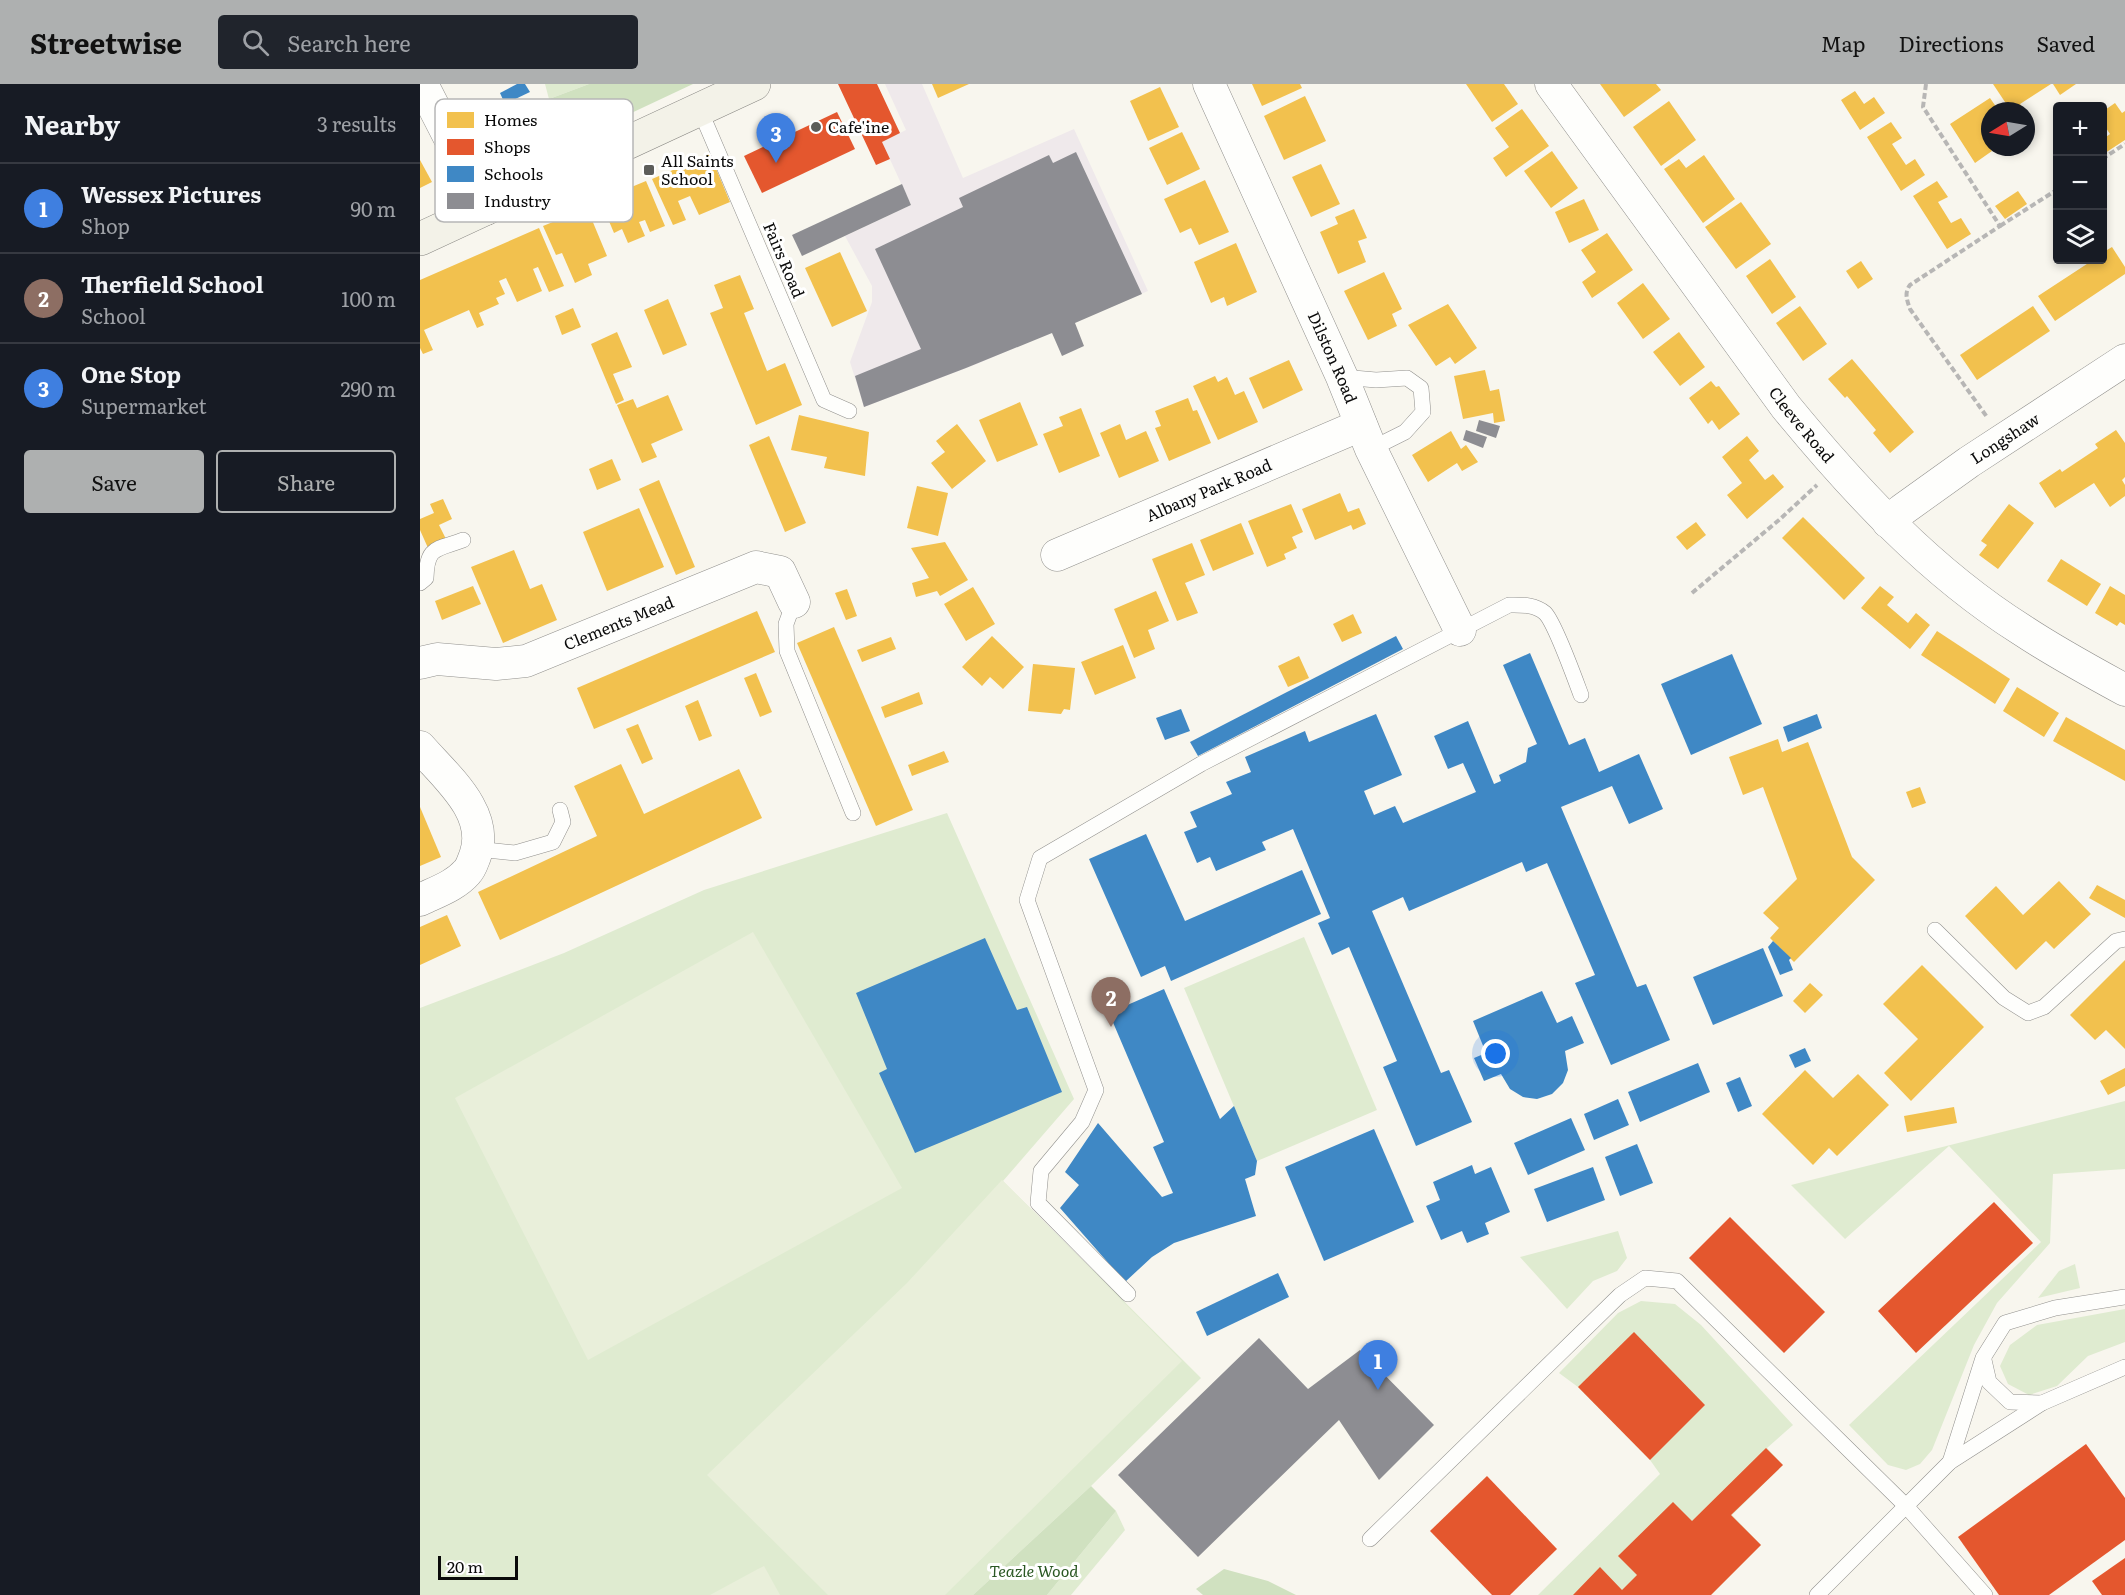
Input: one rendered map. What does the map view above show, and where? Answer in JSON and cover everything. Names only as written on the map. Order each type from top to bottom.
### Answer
[{"type":"main road","points":[[633,141],[754,84]]},
{"type":"main road","points":[[420,239],[456,222]]},
{"type":"street","points":[[422,84],[435,109]]},
{"type":"street","name":"Dilston Road","points":[[1209,84],[1342,377],[1366,437],[1460,630]]},
{"type":"street","name":"Cleeve Road","points":[[1551,84],[1786,407],[1888,522],[1934,564],[2021,630],[2125,690]]},
{"type":"street","name":"Longshaw","points":[[1888,522],[1940,482],[2125,360]]},
{"type":"street","name":"Albany Park Road","points":[[1057,555],[1366,437]]},
{"type":"street","name":"Clements Mead","points":[[420,663],[437,659],[496,664],[526,661],[756,567],[780,572],[794,602]]},
{"type":"street","points":[[420,747],[470,804],[478,828],[477,849],[469,870],[455,883],[420,900]]},
{"type":"lane","name":"Fairs Road","points":[[700,110],[824,399],[849,411]]},
{"type":"lane","points":[[1342,377],[1376,380],[1407,378],[1421,388],[1423,412],[1404,432],[1366,437]]},
{"type":"lane","points":[[420,583],[426,578],[426,560],[432,552],[463,540]]},
{"type":"lane","points":[[794,602],[786,624],[787,651],[853,813]]},
{"type":"lane","points":[[1128,1294],[1038,1203],[1041,1171],[1082,1122],[1096,1090],[1027,900],[1041,858],[1201,764],[1509,605],[1527,605],[1545,614],[1559,639],[1581,695]]},
{"type":"lane","points":[[477,849],[515,853],[553,842],[563,822],[560,810]]},
{"type":"lane","points":[[1935,930],[2004,998],[2028,1013],[2044,1007],[2116,941],[2125,939]]},
{"type":"lane","points":[[1370,1539],[1620,1295],[1645,1278],[1677,1281],[1906,1506],[1985,1595]]},
{"type":"lane","points":[[1950,1462],[1983,1358],[2005,1323],[2055,1308],[2125,1297]]},
{"type":"lane","points":[[1983,1358],[1989,1382],[2010,1402],[2042,1403]]},
{"type":"lane","points":[[1817,1595],[1950,1462],[2042,1403],[2125,1367]]},
{"type":"path","points":[[1926,84],[1923,106],[2000,226]]},
{"type":"path","points":[[2107,156],[2125,144]]},
{"type":"path","points":[[2003,440],[1910,309],[1906,300],[1906,291],[1910,285],[2053,192]]},
{"type":"path","points":[[1692,592],[1779,520],[1837,466]]},
{"type":"shaded area","points":[[885,84],[922,84],[963,178],[1074,129],[1148,291],[977,364],[864,407],[850,362],[872,302],[872,286],[845,236],[911,205],[882,142],[906,130]]},
{"type":"green space","points":[[545,84],[589,84],[549,99]]},
{"type":"green space","points":[[589,84],[693,84],[633,112],[633,99],[549,99]]},
{"type":"green space","points":[[947,813],[1074,1099],[1003,1181],[1201,1378],[1091,1486],[973,1595],[420,1595],[420,1008],[564,953],[704,890]]},
{"type":"green space","points":[[753,932],[902,1188],[588,1360],[455,1098]]},
{"type":"green space","points":[[1304,937],[1377,1110],[1257,1161],[1184,988]]},
{"type":"green space","points":[[2125,1101],[2125,1169],[2053,1174],[2050,1243],[1997,1303],[1974,1345],[1932,1450],[1920,1464],[1906,1470],[1888,1465],[1849,1425],[2041,1242],[1949,1146],[1845,1239],[1791,1185]]},
{"type":"green space","points":[[1002,1180],[1182,1361],[945,1595],[828,1595],[707,1475],[907,1283]]},
{"type":"green space","points":[[1618,1231],[1627,1258],[1617,1271],[1593,1281],[1567,1309],[1520,1257]]},
{"type":"green space","points":[[2075,1264],[2080,1288],[2038,1298],[2059,1271]]},
{"type":"green space","points":[[1641,1301],[1675,1304],[1701,1325],[1793,1425],[1767,1448],[1783,1465],[1732,1515],[1761,1545],[1711,1595],[1538,1595],[1660,1474],[1650,1460],[1578,1387],[1559,1373],[1618,1313]]},
{"type":"green space","points":[[2125,1309],[2125,1342],[2088,1356],[2057,1386],[2029,1395],[2008,1384],[2000,1366],[2010,1345],[2037,1325]]},
{"type":"green space","name":"Teazle Wood","points":[[1091,1486],[1116,1511],[1047,1595],[973,1595]]},
{"type":"green space","points":[[1116,1511],[1125,1530],[1071,1595],[1047,1595]]},
{"type":"green space","points":[[764,1566],[780,1595],[710,1595],[758,1569]]},
{"type":"green space","points":[[1224,1569],[1268,1581],[1296,1595],[1203,1595],[1196,1589]]},
{"type":"building: Homes","points":[[932,84],[969,84],[938,98]]},
{"type":"building: Homes","points":[[1252,84],[1300,84],[1302,88],[1262,106]]},
{"type":"building: Homes","points":[[1466,84],[1504,84],[1518,104],[1492,122]]},
{"type":"building: Homes","points":[[1600,84],[1656,84],[1661,90],[1624,117]]},
{"type":"building: Homes","points":[[1993,84],[2051,84],[2023,102],[2005,102]]},
{"type":"building: Homes","points":[[2053,84],[2076,84],[2060,95]]},
{"type":"building: Homes","points":[[1160,87],[1179,127],[1148,141],[1130,101]]},
{"type":"building: Homes","points":[[1855,91],[1864,104],[1874,97],[1885,113],[1860,130],[1841,100]]},
{"type":"building: Homes","points":[[1305,96],[1326,141],[1284,160],[1264,116]]},
{"type":"building: Homes","points":[[1669,101],[1696,140],[1661,166],[1633,127]]},
{"type":"building: Homes","points":[[2115,103],[2122,113],[2125,111],[2125,140],[2107,152],[2107,136],[2110,134],[2107,130],[2107,109]]},
{"type":"building: Homes","points":[[1981,104],[1981,156],[1985,156],[1975,163],[1950,124]]},
{"type":"building: Homes","points":[[1522,109],[1549,146],[1506,177],[1493,158],[1509,147],[1495,128]]},
{"type":"building: Homes","points":[[1891,122],[1902,138],[1892,144],[1906,165],[1915,159],[1925,175],[1901,191],[1867,137]]},
{"type":"building: Homes","points":[[1182,132],[1200,169],[1167,185],[1149,148]]},
{"type":"building: Homes","points":[[1552,151],[1578,188],[1551,208],[1524,171]]},
{"type":"building: Homes","points":[[710,154],[730,202],[699,215],[690,196],[678,201],[686,220],[673,225],[652,179]]},
{"type":"building: Homes","points":[[1704,155],[1735,199],[1703,223],[1664,169],[1679,159],[1686,168]]},
{"type":"building: Homes","points":[[420,160],[432,182],[420,188]]},
{"type":"building: Homes","points":[[1321,164],[1340,204],[1311,217],[1292,177]]},
{"type":"building: Homes","points":[[1205,180],[1229,232],[1199,245],[1191,228],[1180,233],[1164,199]]},
{"type":"building: Homes","points":[[646,181],[665,226],[650,232],[645,220],[639,222],[645,236],[628,243],[622,229],[614,233],[609,222],[633,222],[633,186]]},
{"type":"building: Homes","points":[[1937,181],[1948,197],[1938,202],[1951,223],[1961,218],[1971,234],[1947,249],[1913,196]]},
{"type":"building: Homes","points":[[2018,191],[2027,204],[2005,219],[1995,206]]},
{"type":"building: Homes","points":[[1584,199],[1599,230],[1569,243],[1555,212]]},
{"type":"building: Homes","points":[[1741,202],[1771,244],[1736,269],[1705,227]]},
{"type":"building: Homes","points":[[1354,209],[1367,238],[1358,241],[1366,262],[1338,274],[1320,232],[1338,224],[1335,217]]},
{"type":"building: Homes","points":[[553,222],[593,222],[607,256],[588,264],[592,275],[575,283],[562,253],[556,255],[543,226]]},
{"type":"building: Homes","points":[[539,228],[564,286],[549,292],[538,267],[533,269],[542,291],[517,302],[506,278],[499,281],[505,294],[496,298],[499,304],[479,313],[484,325],[477,328],[469,310],[424,330],[433,350],[423,354],[420,348],[420,280]]},
{"type":"building: Homes","points":[[1607,233],[1633,270],[1592,298],[1582,282],[1596,272],[1581,250]]},
{"type":"building: Homes","points":[[1236,243],[1257,292],[1227,306],[1224,297],[1211,303],[1194,262]]},
{"type":"building: Homes","points":[[2112,247],[2125,267],[2125,274],[2055,321],[2038,296],[2087,264],[2107,264],[2107,250]]},
{"type":"building: Homes","points":[[840,252],[867,311],[832,327],[805,268]]},
{"type":"building: Homes","points":[[1770,259],[1796,297],[1772,314],[1746,276]]},
{"type":"building: Homes","points":[[1861,261],[1873,279],[1858,289],[1846,271]]},
{"type":"building: Homes","points":[[1384,272],[1402,309],[1392,314],[1397,326],[1368,340],[1344,291]]},
{"type":"building: Homes","points":[[740,275],[754,309],[744,313],[767,371],[785,363],[802,405],[756,425],[710,313],[723,308],[714,285]]},
{"type":"building: Homes","points":[[1643,283],[1670,319],[1643,339],[1617,303]]},
{"type":"building: Homes","points":[[668,299],[687,345],[663,355],[644,310]]},
{"type":"building: Homes","points":[[1448,304],[1477,348],[1455,364],[1450,357],[1436,366],[1408,325]]},
{"type":"building: Homes","points":[[1800,306],[1827,344],[1803,361],[1776,323]]},
{"type":"building: Homes","points":[[2033,306],[2050,331],[1977,380],[1960,355]]},
{"type":"building: Homes","points":[[573,308],[581,327],[562,335],[555,316]]},
{"type":"building: Homes","points":[[617,332],[632,367],[613,374],[624,400],[616,404],[591,344]]},
{"type":"building: Homes","points":[[1679,332],[1705,367],[1680,386],[1653,352]]},
{"type":"building: Homes","points":[[1852,359],[1914,432],[1890,453],[1873,433],[1876,430],[1847,396],[1845,398],[1828,379]]},
{"type":"building: Homes","points":[[1289,360],[1303,390],[1263,409],[1249,378]]},
{"type":"building: Homes","points":[[1485,370],[1490,391],[1499,389],[1505,421],[1494,423],[1493,413],[1463,419],[1454,376]]},
{"type":"building: Homes","points":[[1215,376],[1218,382],[1227,377],[1235,395],[1244,391],[1258,422],[1218,440],[1193,386]]},
{"type":"building: Homes","points":[[1711,381],[1716,387],[1719,386],[1740,414],[1719,430],[1712,420],[1708,424],[1689,398]]},
{"type":"building: Homes","points":[[668,395],[683,430],[651,444],[657,457],[642,463],[617,405],[633,399],[637,408]]},
{"type":"building: Homes","points":[[1188,398],[1193,411],[1197,410],[1211,443],[1169,461],[1155,428],[1161,426],[1155,411]]},
{"type":"building: Homes","points":[[1020,402],[1038,445],[997,462],[979,420]]},
{"type":"building: Homes","points":[[1081,408],[1100,456],[1059,473],[1043,434],[1063,426],[1059,417]]},
{"type":"building: Homes","points":[[799,415],[869,432],[865,476],[824,468],[827,457],[791,450]]},
{"type":"building: Homes","points":[[957,424],[986,461],[952,489],[931,463],[945,452],[936,441]]},
{"type":"building: Homes","points":[[1120,424],[1126,440],[1146,431],[1159,461],[1119,478],[1100,433]]},
{"type":"building: Homes","points":[[2116,430],[2125,443],[2125,477],[2122,480],[2125,485],[2125,496],[2110,507],[2094,483],[2055,508],[2039,483],[2060,469],[2062,472],[2098,448],[2095,444]]},
{"type":"building: Homes","points":[[1451,431],[1461,449],[1466,445],[1478,462],[1462,471],[1457,463],[1428,482],[1412,455]]},
{"type":"building: Homes","points":[[769,436],[806,523],[785,532],[749,445]]},
{"type":"building: Homes","points":[[1747,436],[1759,451],[1749,460],[1765,480],[1773,474],[1784,487],[1747,519],[1727,495],[1742,483],[1722,457]]},
{"type":"building: Homes","points":[[612,459],[621,480],[597,490],[589,469]]},
{"type":"building: Homes","points":[[659,480],[695,567],[676,575],[639,489]]},
{"type":"building: Homes","points":[[917,486],[948,493],[938,536],[907,528]]},
{"type":"building: Homes","points":[[1340,493],[1348,512],[1359,508],[1366,524],[1353,530],[1351,525],[1315,540],[1302,509]]},
{"type":"building: Homes","points":[[443,499],[452,519],[439,525],[446,539],[428,548],[420,530],[420,519],[434,513],[430,504]]},
{"type":"building: Homes","points":[[1291,504],[1303,532],[1292,537],[1297,548],[1284,554],[1286,559],[1267,567],[1248,521]]},
{"type":"building: Homes","points":[[2009,504],[2034,523],[1998,569],[1979,555],[1987,545],[1981,541]]},
{"type":"building: Homes","points":[[639,508],[664,567],[607,591],[583,532]]},
{"type":"building: Homes","points":[[1803,517],[1865,578],[1844,600],[1782,538]]},
{"type":"building: Homes","points":[[1696,522],[1706,535],[1687,550],[1676,537]]},
{"type":"building: Homes","points":[[1241,523],[1254,554],[1213,571],[1200,540]]},
{"type":"building: Homes","points":[[945,542],[968,580],[940,596],[937,591],[916,597],[912,583],[929,578],[911,548]]},
{"type":"building: Homes","points":[[1192,543],[1205,575],[1185,583],[1198,613],[1177,621],[1152,559]]},
{"type":"building: Homes","points":[[514,550],[530,589],[542,584],[557,620],[503,643],[471,567]]},
{"type":"building: Homes","points":[[2061,559],[2101,584],[2087,606],[2047,581]]},
{"type":"building: Homes","points":[[473,586],[481,604],[442,620],[435,601]]},
{"type":"building: Homes","points":[[1880,586],[1894,597],[1887,605],[1908,623],[1916,613],[1930,625],[1910,649],[1861,608]]},
{"type":"building: Homes","points":[[2110,586],[2125,595],[2125,625],[2120,622],[2117,626],[2095,613]]},
{"type":"building: Homes","points":[[973,587],[995,624],[966,641],[944,604]]},
{"type":"building: Homes","points":[[847,589],[857,616],[846,620],[835,593]]},
{"type":"building: Homes","points":[[1156,591],[1169,621],[1148,630],[1155,649],[1134,658],[1114,609]]},
{"type":"building: Homes","points":[[757,611],[775,652],[594,729],[577,688]]},
{"type":"building: Homes","points":[[1353,614],[1362,633],[1342,642],[1333,624]]},
{"type":"building: Homes","points":[[834,627],[913,810],[876,826],[797,643]]},
{"type":"building: Homes","points":[[1937,631],[2010,679],[1995,704],[1921,655]]},
{"type":"building: Homes","points":[[992,636],[1024,667],[1003,689],[990,677],[982,686],[962,667]]},
{"type":"building: Homes","points":[[891,637],[896,649],[862,662],[857,650]]},
{"type":"building: Homes","points":[[1123,645],[1136,678],[1095,695],[1081,662]]},
{"type":"building: Homes","points":[[1299,656],[1309,678],[1288,687],[1278,666]]},
{"type":"building: Homes","points":[[1033,664],[1075,668],[1070,710],[1064,709],[1061,714],[1028,711]]},
{"type":"building: Homes","points":[[756,673],[772,712],[760,717],[744,678]]},
{"type":"building: Homes","points":[[2017,687],[2059,713],[2044,737],[2003,711]]},
{"type":"building: Homes","points":[[919,692],[923,704],[885,718],[881,707]]},
{"type":"building: Homes","points":[[698,700],[712,736],[699,741],[685,706]]},
{"type":"building: Homes","points":[[2066,717],[2125,750],[2125,781],[2053,741]]},
{"type":"building: Homes","points":[[638,724],[653,759],[642,764],[626,729]]},
{"type":"building: Homes","points":[[1778,739],[1782,752],[1808,742],[1852,857],[1875,880],[1794,962],[1770,938],[1779,928],[1763,913],[1797,879],[1763,787],[1743,795],[1729,757]]},
{"type":"building: Homes","points":[[944,751],[949,762],[912,776],[908,765]]},
{"type":"building: Homes","points":[[621,764],[644,814],[739,769],[762,818],[500,940],[478,892],[597,836],[574,786]]},
{"type":"building: Homes","points":[[1920,787],[1926,803],[1912,808],[1906,792]]},
{"type":"building: Homes","points":[[420,807],[441,857],[420,866]]},
{"type":"building: Homes","points":[[2059,881],[2091,914],[2054,949],[2046,941],[2016,970],[1965,916],[1996,886],[2023,915]]},
{"type":"building: Homes","points":[[2097,885],[2125,900],[2125,918],[2089,898]]},
{"type":"building: Homes","points":[[447,915],[461,946],[420,965],[420,927]]},
{"type":"building: Homes","points":[[2125,960],[2125,1049],[2106,1030],[2095,1040],[2070,1015]]},
{"type":"building: Homes","points":[[1922,965],[1984,1027],[1911,1101],[1884,1073],[1918,1039],[1883,1004]]},
{"type":"building: Homes","points":[[1810,983],[1823,995],[1805,1013],[1793,1001]]},
{"type":"building: Homes","points":[[2125,1068],[2125,1086],[2108,1095],[2100,1081]]},
{"type":"building: Homes","points":[[1805,1070],[1833,1098],[1858,1074],[1889,1105],[1837,1156],[1829,1148],[1813,1165],[1762,1114]]},
{"type":"building: Homes","points":[[1954,1107],[1957,1123],[1907,1132],[1904,1116]]},
{"type":"building: Shops","points":[[838,84],[877,84],[900,133],[882,142],[890,159],[876,165]]},
{"type":"building: Shops","points":[[837,112],[855,149],[762,193],[744,156]]},
{"type":"building: Shops","points":[[1994,1202],[2033,1243],[1916,1353],[1878,1311]]},
{"type":"building: Shops","points":[[1730,1217],[1825,1312],[1784,1353],[1689,1258]]},
{"type":"building: Shops","points":[[1634,1332],[1705,1405],[1650,1460],[1578,1387]]},
{"type":"building: Shops","points":[[2086,1444],[2125,1498],[2125,1540],[2049,1595],[1999,1595],[1958,1537]]},
{"type":"building: Shops","points":[[1766,1448],[1783,1465],[1731,1515],[1761,1545],[1711,1595],[1573,1595],[1600,1567],[1622,1590],[1637,1575],[1618,1556],[1673,1502],[1692,1521]]},
{"type":"building: Shops","points":[[1487,1476],[1557,1549],[1510,1595],[1492,1595],[1430,1531]]},
{"type":"building: Shops","points":[[2125,1558],[2125,1595],[2102,1595],[2092,1581]]},
{"type":"building: Schools","points":[[517,84],[525,84],[530,92],[515,99],[503,99],[500,93]]},
{"type":"building: Schools","points":[[1396,636],[1403,649],[1198,756],[1190,742]]},
{"type":"building: Schools","points":[[1530,653],[1569,745],[1585,738],[1599,772],[1639,754],[1663,809],[1629,824],[1612,786],[1561,807],[1637,987],[1646,984],[1670,1040],[1611,1065],[1575,983],[1595,975],[1547,863],[1526,872],[1522,862],[1409,911],[1403,897],[1372,911],[1441,1073],[1449,1070],[1472,1122],[1416,1146],[1383,1067],[1397,1061],[1349,947],[1332,955],[1318,923],[1330,918],[1293,829],[1262,842],[1266,850],[1216,871],[1210,857],[1197,863],[1184,832],[1197,827],[1190,812],[1232,794],[1226,782],[1251,772],[1245,757],[1305,731],[1309,742],[1376,714],[1402,775],[1364,791],[1374,815],[1395,806],[1403,823],[1476,792],[1463,763],[1448,769],[1434,736],[1468,721],[1494,784],[1501,781],[1499,775],[1526,762],[1528,748],[1537,744],[1503,665]]},
{"type":"building: Schools","points":[[1732,654],[1762,724],[1691,755],[1661,684]]},
{"type":"building: Schools","points":[[1181,709],[1190,731],[1165,740],[1156,718]]},
{"type":"building: Schools","points":[[1817,714],[1822,728],[1788,742],[1783,727]]},
{"type":"building: Schools","points":[[1146,834],[1185,921],[1302,870],[1321,914],[1171,981],[1165,966],[1141,977],[1089,859]]},
{"type":"building: Schools","points":[[985,938],[1017,1010],[1027,1007],[1062,1092],[915,1153],[879,1073],[887,1069],[856,993]]},
{"type":"building: Schools","points":[[1773,941],[1791,958],[1789,960],[1793,970],[1780,975],[1768,947]]},
{"type":"building: Schools","points":[[1763,948],[1783,996],[1713,1025],[1693,977]]},
{"type":"building: Schools","points":[[1164,989],[1220,1119],[1234,1106],[1257,1161],[1255,1175],[1245,1179],[1256,1216],[1174,1243],[1152,1257],[1125,1282],[1060,1208],[1079,1185],[1065,1172],[1098,1123],[1162,1197],[1173,1193],[1153,1147],[1164,1142],[1109,1013]]},
{"type":"building: Schools","points":[[1542,991],[1557,1023],[1572,1016],[1584,1043],[1565,1051],[1568,1070],[1563,1083],[1552,1094],[1537,1099],[1523,1097],[1510,1089],[1501,1074],[1484,1081],[1474,1058],[1486,1053],[1473,1021]]},
{"type":"building: Schools","points":[[1805,1048],[1811,1061],[1795,1068],[1789,1055]]},
{"type":"building: Schools","points":[[1698,1063],[1710,1092],[1640,1122],[1628,1092]]},
{"type":"building: Schools","points":[[1740,1077],[1752,1106],[1738,1112],[1726,1083]]},
{"type":"building: Schools","points":[[1618,1099],[1629,1125],[1594,1140],[1584,1114]]},
{"type":"building: Schools","points":[[1571,1118],[1585,1150],[1528,1175],[1514,1143]]},
{"type":"building: Schools","points":[[1374,1129],[1414,1222],[1324,1261],[1285,1167]]},
{"type":"building: Schools","points":[[1637,1144],[1653,1183],[1620,1196],[1605,1157]]},
{"type":"building: Schools","points":[[1472,1165],[1475,1174],[1491,1167],[1510,1212],[1485,1223],[1489,1234],[1467,1243],[1462,1231],[1441,1240],[1426,1206],[1440,1200],[1433,1182]]},
{"type":"building: Schools","points":[[1593,1167],[1605,1200],[1547,1222],[1534,1189]]},
{"type":"building: Schools","points":[[1278,1273],[1289,1297],[1207,1336],[1196,1312]]},
{"type":"building: Industry","points":[[1076,152],[1142,294],[1075,323],[1084,346],[1062,356],[1052,333],[864,407],[855,376],[921,349],[875,249],[963,207],[959,198],[1049,155],[1053,163]]},
{"type":"building: Industry","points":[[902,184],[911,205],[802,256],[792,235]]},
{"type":"building: Industry","points":[[1479,420],[1500,426],[1496,438],[1476,431]]},
{"type":"building: Industry","points":[[1466,430],[1487,437],[1483,448],[1463,440]]},
{"type":"building: Industry","points":[[1259,1338],[1308,1389],[1360,1350],[1434,1425],[1379,1480],[1339,1420],[1198,1557],[1118,1475]]},
{"type":"place","name":"Cafe'ine","points":[[816,127]]},
{"type":"place","name":"One Stop","points":[[776,163]]},
{"type":"place","name":"All Saints School","points":[[649,170]]},
{"type":"place","name":"Therfield School","points":[[1111,1027]]},
{"type":"place","name":"Wessex Pictures","points":[[1378,1390]]}]
